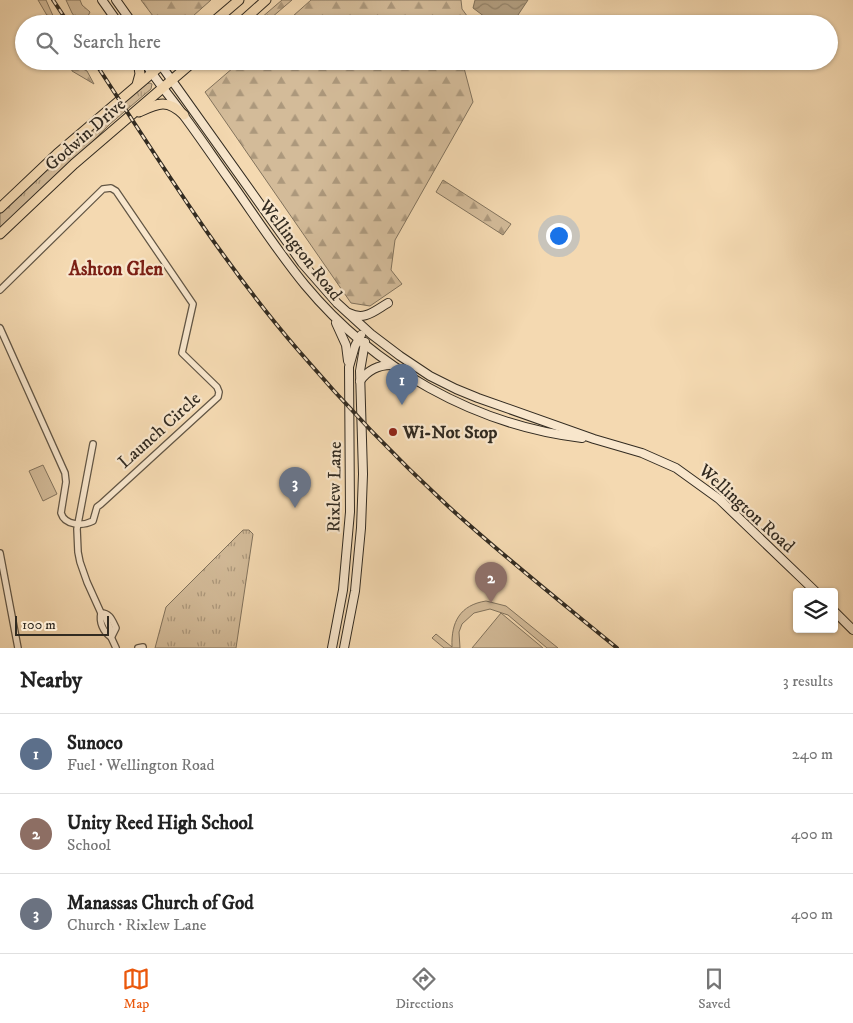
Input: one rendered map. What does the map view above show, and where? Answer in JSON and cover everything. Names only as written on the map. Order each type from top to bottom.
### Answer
[{"type":"main road","points":[[102,0],[113,15]]},
{"type":"main road","points":[[116,0],[127,15]]},
{"type":"main road","points":[[220,15],[238,0]]},
{"type":"main road","points":[[249,15],[266,0]]},
{"type":"main road","points":[[136,87],[139,70]]},
{"type":"main road","name":"Wellington Road","points":[[150,70],[184,115],[295,273],[328,311],[361,342],[391,365],[436,392],[492,416],[554,433],[594,439]]},
{"type":"main road","name":"Godwin Drive","points":[[0,208],[57,154],[156,70]]},
{"type":"main road","name":"Wellington Road","points":[[166,70],[302,263],[346,312],[368,331],[430,376],[456,389],[594,439],[660,460],[692,478],[719,499],[812,588]]},
{"type":"main road","name":"Godwin Drive","points":[[0,234],[38,197],[184,70]]},
{"type":"main road","points":[[130,116],[155,105],[163,104],[173,106],[184,115]]},
{"type":"main road","points":[[346,312],[354,316],[366,316],[388,303]]},
{"type":"main road","points":[[328,311],[342,334],[348,354],[349,366]]},
{"type":"main road","name":"Rixlew Lane","points":[[332,648],[343,590],[350,512],[349,366],[368,331]]},
{"type":"main road","name":"Rixlew Lane","points":[[344,648],[354,591],[361,518],[361,342]]},
{"type":"main road","points":[[360,381],[371,370],[391,365]]},
{"type":"main road","points":[[838,614],[853,630]]},
{"type":"street","name":"Launch Circle","points":[[0,290],[103,189],[111,188],[116,191],[193,304],[182,353],[217,388],[219,392],[218,397],[101,504],[94,521],[88,524],[78,524]]},
{"type":"street","points":[[0,328],[66,476],[62,517],[69,522],[78,524]]},
{"type":"street","points":[[93,444],[78,524],[77,541],[80,562],[100,613],[100,620],[106,633],[112,637],[116,648]]},
{"type":"street","points":[[0,553],[2,575],[18,648]]},
{"type":"street","points":[[100,613],[110,615],[116,628],[112,637]]},
{"type":"green space","points":[[38,0],[46,0],[53,15],[47,15]]},
{"type":"green space","points":[[66,0],[80,0],[82,5],[90,12],[88,15],[73,15]]},
{"type":"green space","points":[[141,0],[211,0],[194,15],[152,15]]},
{"type":"green space","points":[[282,0],[292,0],[274,15],[264,15]]},
{"type":"green space","points":[[311,0],[461,0],[462,9],[466,15],[294,15]]},
{"type":"green space","points":[[231,70],[465,70],[473,102],[395,240],[391,270],[402,284],[370,306],[351,303],[205,92]]},
{"type":"green space","points":[[72,71],[87,71],[94,84]]},
{"type":"green space","points":[[144,84],[152,84],[151,89],[110,124],[0,229],[0,214],[67,150]]},
{"type":"green space","points":[[443,180],[511,224],[503,235],[436,192]]},
{"type":"green space","points":[[43,465],[57,494],[43,501],[29,471]]},
{"type":"green space","points":[[243,530],[249,530],[253,534],[236,648],[155,648],[166,607]]},
{"type":"green space","points":[[486,601],[506,606],[558,648],[547,648],[508,615],[490,609],[474,613],[462,624],[459,632],[460,648],[444,648],[432,638],[436,634],[452,647],[453,630],[459,616],[470,606]]},
{"type":"green space","points":[[501,613],[543,648],[472,648]]},
{"type":"water","points":[[475,0],[528,0],[518,15],[482,15],[473,8]]},
{"type":"railway","points":[[53,0],[63,15]]},
{"type":"railway","points":[[100,70],[216,245],[270,316],[316,371],[371,431],[449,507],[511,561],[617,648]]},
{"type":"place","name":"Sunoco","points":[[402,405]]},
{"type":"place","name":"Wi-Not Stop","points":[[393,432]]},
{"type":"place","name":"Manassas Church of God","points":[[295,508]]},
{"type":"place","name":"Unity Reed High School","points":[[491,603]]},
{"type":"district","name":"Ashton Glen","points":[[116,268]]}]
